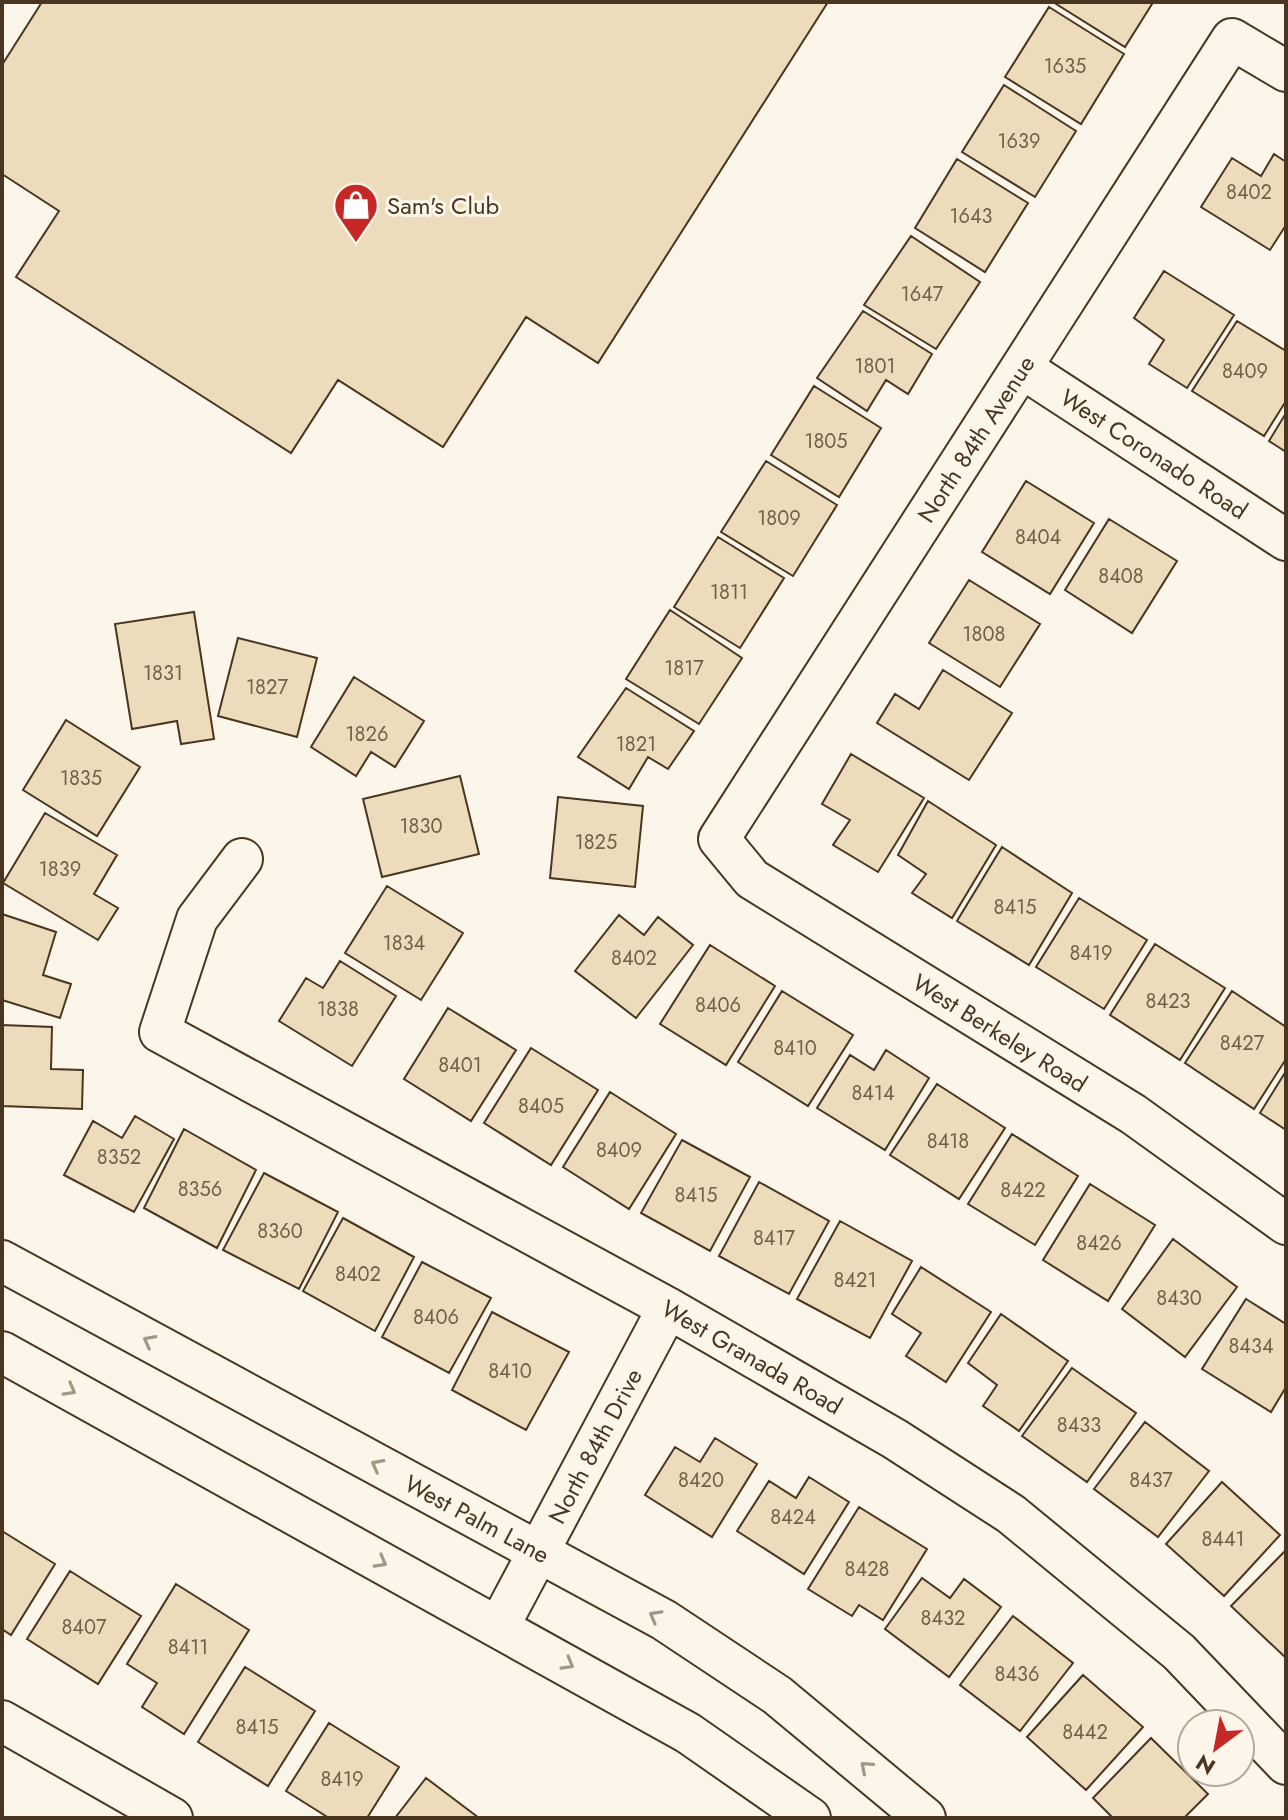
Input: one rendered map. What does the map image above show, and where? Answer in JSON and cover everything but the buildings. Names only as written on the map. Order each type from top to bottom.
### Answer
[{"type":"street","name":"North 84th Avenue","points":[[719,839],[1232,39],[1286,71]]},
{"type":"street","name":"West Coronado Road","points":[[1022,368],[1286,540]]},
{"type":"street","name":"West Berkeley Road","points":[[719,839],[752,879],[1133,1114],[1286,1224]]},
{"type":"street","name":"West Granada Road","points":[[242,859],[197,919],[160,1032],[668,1308],[895,1439],[1011,1514],[1179,1652],[1286,1764]]},
{"type":"street","name":"West Palm Lane","points":[[2,1261],[664,1620],[777,1695],[925,1818]]},
{"type":"street","name":"North 84th Drive","points":[[499,1626],[668,1308]]},
{"type":"street","points":[[2,1352],[688,1733],[810,1818]]},
{"type":"street","points":[[2,1721],[172,1818]]},
{"type":"place","name":"Sam's Club","points":[[356,244]]}]
